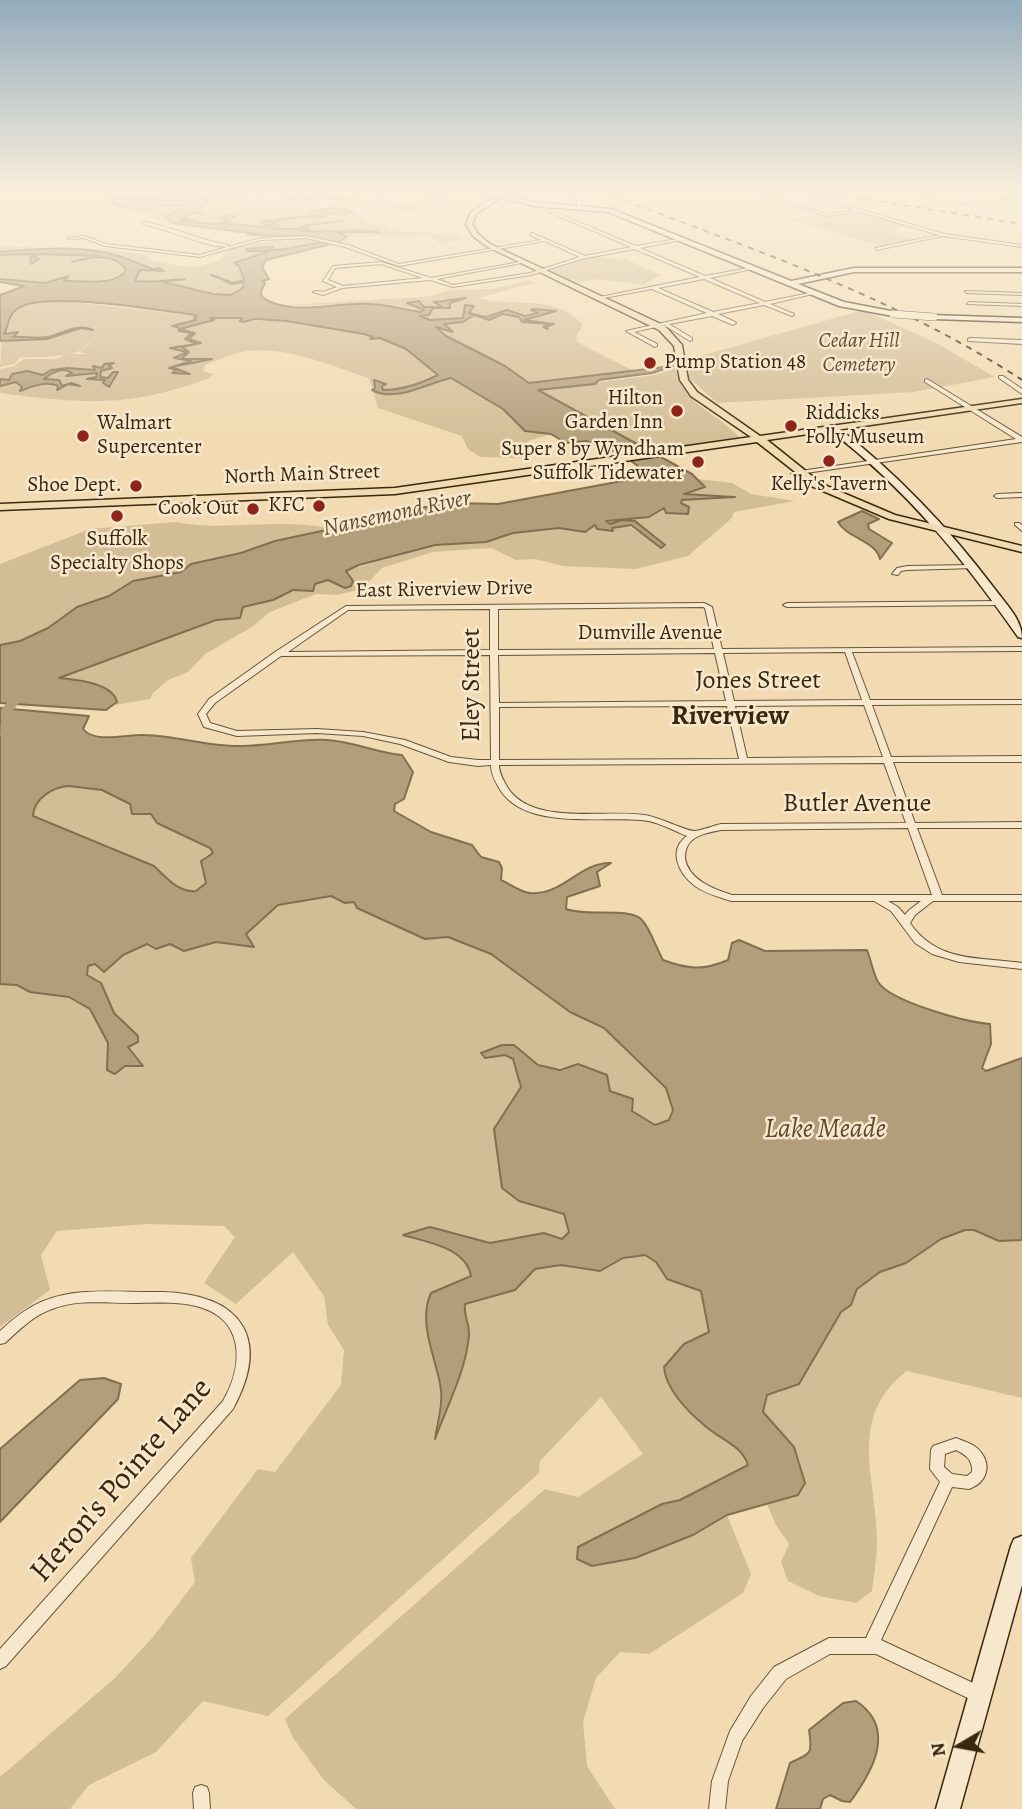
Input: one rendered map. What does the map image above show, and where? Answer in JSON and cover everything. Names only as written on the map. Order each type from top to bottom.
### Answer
[{"type":"main road","points":[[555,276],[661,324],[678,345],[687,386],[714,414],[819,486],[875,512],[1022,550]]},
{"type":"main road","points":[[773,276],[842,304],[893,314],[1022,320]]},
{"type":"main road","points":[[816,276],[820,277]]},
{"type":"main road","points":[[790,283],[820,277]]},
{"type":"main road","name":"North Main Street","points":[[0,507],[395,491],[1022,401]]},
{"type":"main road","points":[[833,428],[878,461],[946,532],[1022,635]]},
{"type":"main road","points":[[948,1809],[1022,1546]]},
{"type":"street","points":[[327,276],[325,282],[341,286],[444,276]]},
{"type":"street","points":[[422,276],[450,286],[510,276]]},
{"type":"street","points":[[700,276],[792,315]]},
{"type":"street","points":[[600,298],[712,276]]},
{"type":"street","points":[[314,292],[323,294],[341,286]]},
{"type":"street","points":[[652,288],[733,323]]},
{"type":"street","points":[[974,319],[966,289],[1022,294]]},
{"type":"street","points":[[655,345],[629,331],[814,293]]},
{"type":"street","points":[[969,303],[1022,305]]},
{"type":"street","points":[[661,324],[690,340]]},
{"type":"street","points":[[970,340],[1022,343]]},
{"type":"street","points":[[1000,377],[1022,392]]},
{"type":"street","points":[[928,381],[1022,440]]},
{"type":"street","points":[[799,473],[1022,440]]},
{"type":"street","points":[[997,496],[1022,495]]},
{"type":"street","points":[[896,574],[899,569],[907,568],[973,567]]},
{"type":"street","points":[[787,604],[999,603]]},
{"type":"street","name":"East Riverview Drive","points":[[495,763],[455,760],[402,742],[355,733],[317,730],[237,734],[217,731],[202,718],[207,705],[346,608],[706,605],[719,651]]},
{"type":"street","name":"Eley Street","points":[[494,606],[495,763]]},
{"type":"street","name":"Dumville Avenue","points":[[278,654],[1022,649]]},
{"type":"street","points":[[719,651],[744,762]]},
{"type":"street","points":[[848,651],[935,898]]},
{"type":"street","name":"Jones Street","points":[[494,705],[1022,702]]},
{"type":"street","points":[[1022,759],[495,763],[498,781],[506,793],[537,810],[574,817],[645,817],[694,835],[683,848],[680,861],[685,874],[696,884],[731,898],[1022,898]]},
{"type":"street","name":"Butler Avenue","points":[[694,835],[711,829],[737,826],[1022,825]]},
{"type":"street","points":[[865,898],[895,908],[917,940],[940,954],[1022,966]]},
{"type":"street","points":[[906,922],[911,913],[935,898]]},
{"type":"street","name":"Heron's Pointe Lane","points":[[0,1339],[24,1318],[62,1301],[89,1297],[176,1299],[211,1306],[235,1325],[245,1350],[246,1362],[238,1390],[228,1405],[0,1661]]},
{"type":"street","points":[[870,1646],[948,1480]]},
{"type":"street","points":[[716,1809],[720,1781],[736,1737],[757,1702],[780,1673],[829,1646],[877,1646],[980,1696]]},
{"type":"green space","points":[[0,276],[114,276],[87,281],[46,282],[0,279]]},
{"type":"green space","points":[[137,276],[244,276],[237,283],[245,283],[239,291],[230,295],[219,295],[162,281],[135,281]]},
{"type":"green space","points":[[563,276],[658,276],[643,285],[598,279],[578,283]]},
{"type":"green space","points":[[530,280],[535,283],[477,298],[533,303],[560,309],[583,325],[576,336],[577,342],[636,372],[529,383],[505,366],[446,336],[436,327],[453,330],[444,324],[463,322],[474,315],[482,319],[503,314],[519,317],[520,321],[530,322],[523,320],[532,315],[507,312],[509,311],[486,317],[468,313],[465,306],[463,318],[458,319],[435,321],[419,315],[429,315],[433,308],[444,309],[458,301],[440,299],[434,302],[442,307],[424,307],[419,301],[407,303],[424,311],[421,312],[374,304],[290,305],[424,297],[453,290],[492,289]]},
{"type":"green space","points":[[53,300],[197,316],[191,323],[172,326],[179,327],[179,331],[192,333],[185,339],[196,344],[200,343],[189,338],[195,333],[180,330],[211,320],[208,319],[212,317],[243,318],[240,321],[287,321],[364,334],[374,337],[372,339],[398,345],[438,375],[424,382],[389,390],[382,390],[385,384],[374,381],[373,390],[402,393],[451,378],[503,409],[525,431],[551,434],[528,441],[533,455],[529,458],[480,457],[468,449],[462,436],[378,408],[369,378],[309,358],[278,351],[247,351],[231,355],[205,365],[203,371],[214,374],[209,378],[155,395],[130,399],[57,400],[0,393],[0,386],[16,382],[23,387],[20,391],[32,384],[51,382],[58,390],[68,384],[62,386],[59,380],[45,381],[44,378],[53,371],[70,370],[72,373],[69,375],[96,372],[96,377],[89,379],[106,380],[103,383],[109,387],[111,379],[117,375],[116,371],[108,378],[100,377],[101,371],[112,368],[108,366],[114,363],[104,364],[102,368],[94,366],[95,370],[68,368],[48,371],[43,375],[27,371],[12,374],[9,380],[0,379],[0,369],[14,366],[24,359],[57,359],[64,355],[21,357],[14,364],[0,367],[2,338],[50,337],[12,337],[13,334],[4,334],[15,312],[25,305]],"holes":[[[92,342],[79,352],[87,354],[69,354],[79,351]],[[186,346],[182,347],[189,352],[181,359],[176,358],[187,351],[176,348]]]},
{"type":"green space","name":"Cedar Hill Cemetery","points":[[863,310],[938,344],[995,377],[913,392],[717,403],[689,378],[690,359]]},
{"type":"green space","points":[[675,368],[693,400],[739,437],[646,451],[538,390],[655,375]]},
{"type":"green space","points":[[698,479],[732,483],[751,494],[795,501],[734,512],[732,518],[688,556],[636,569],[563,566],[535,559],[516,560],[491,548],[433,552],[382,568],[362,589],[337,595],[316,594],[270,612],[252,627],[205,654],[188,672],[168,680],[150,699],[115,705],[117,702],[112,695],[99,686],[58,678],[216,620],[240,618],[243,607],[294,591],[309,591],[315,584],[328,580],[345,588],[345,571],[435,545],[486,542],[513,533],[559,528],[573,527],[580,531],[595,525],[605,531],[625,524],[662,547],[626,519],[610,524],[606,521],[616,518],[649,517],[664,508],[666,513],[688,514],[682,500],[735,496],[682,494],[704,489]]},
{"type":"green space","points":[[175,522],[214,526],[293,524],[332,529],[191,564],[174,574],[133,581],[109,596],[77,607],[48,628],[20,641],[0,645],[0,564],[90,529]]},
{"type":"green space","points":[[69,786],[107,792],[124,801],[137,815],[151,814],[210,848],[213,853],[205,856],[201,866],[206,883],[196,891],[183,889],[172,883],[154,866],[33,816],[37,804],[45,795]]},
{"type":"green space","points":[[331,896],[345,903],[354,902],[425,939],[448,937],[491,954],[570,1012],[604,1028],[666,1088],[673,1109],[669,1120],[655,1125],[632,1111],[633,1099],[610,1091],[578,1064],[558,1068],[543,1066],[514,1045],[485,1057],[505,1055],[513,1059],[521,1087],[494,1129],[519,1201],[564,1214],[569,1231],[562,1239],[490,1243],[430,1227],[404,1235],[454,1252],[468,1267],[472,1277],[431,1293],[426,1322],[441,1393],[435,1434],[461,1373],[469,1335],[465,1304],[515,1290],[535,1269],[561,1265],[600,1271],[623,1258],[645,1255],[656,1262],[667,1279],[701,1291],[709,1332],[684,1344],[664,1367],[668,1383],[691,1413],[710,1430],[736,1447],[749,1465],[680,1500],[662,1504],[631,1522],[693,1535],[727,1515],[751,1574],[743,1593],[649,1654],[620,1652],[596,1678],[583,1722],[587,1766],[615,1809],[356,1809],[324,1780],[293,1738],[285,1719],[545,1489],[578,1497],[643,1454],[601,1397],[540,1461],[539,1473],[268,1716],[203,1701],[156,1752],[89,1785],[70,1809],[0,1809],[0,1777],[115,1678],[153,1637],[195,1582],[191,1558],[258,1469],[275,1472],[341,1385],[344,1350],[328,1325],[324,1296],[293,1252],[236,1304],[204,1283],[235,1237],[224,1226],[147,1224],[57,1231],[41,1255],[50,1290],[0,1327],[0,984],[17,985],[31,992],[69,997],[90,1009],[108,1043],[107,1070],[115,1074],[125,1066],[142,1065],[128,1047],[138,1036],[114,1013],[101,983],[87,975],[88,966],[95,964],[104,972],[123,955],[147,944],[156,949],[170,944],[184,951],[216,942],[253,947],[246,935],[278,905]]},
{"type":"green space","points":[[965,1230],[974,1230],[999,1241],[1022,1240],[1022,1398],[907,1371],[888,1389],[877,1408],[871,1428],[869,1450],[877,1542],[872,1591],[856,1603],[819,1596],[788,1581],[781,1562],[789,1544],[776,1525],[767,1504],[798,1495],[763,1412],[767,1395],[781,1392],[841,1312],[851,1305],[857,1290],[880,1272],[906,1263],[941,1239]]},
{"type":"water","name":"Nansemond River","points":[[68,276],[64,281],[137,276],[135,281],[154,282],[185,279],[163,282],[213,294],[230,295],[242,289],[244,282],[231,284],[222,279],[233,283],[244,280],[243,276],[267,276],[269,279],[262,281],[265,283],[261,291],[262,297],[287,307],[301,308],[372,304],[421,312],[424,310],[407,303],[419,301],[424,307],[442,307],[434,302],[466,298],[450,303],[450,308],[433,308],[429,315],[420,316],[430,320],[463,318],[465,305],[474,306],[469,313],[486,317],[507,310],[525,316],[538,313],[531,310],[534,309],[556,311],[524,320],[554,324],[545,327],[548,329],[543,327],[551,324],[522,322],[519,317],[503,314],[489,320],[474,315],[463,322],[444,324],[453,332],[436,327],[446,336],[505,366],[529,383],[673,366],[652,373],[599,380],[595,384],[538,390],[692,474],[705,487],[684,494],[735,497],[682,500],[681,503],[689,507],[688,514],[666,513],[664,508],[649,517],[606,521],[610,524],[622,520],[635,521],[665,545],[661,548],[631,525],[612,528],[613,531],[597,529],[595,525],[585,532],[559,528],[513,533],[486,542],[435,545],[359,565],[346,571],[353,581],[351,586],[345,588],[328,580],[315,584],[313,591],[293,590],[273,600],[243,607],[240,618],[216,620],[59,678],[92,683],[108,690],[117,702],[106,710],[0,703],[0,645],[20,641],[48,628],[77,607],[109,596],[133,581],[181,572],[191,564],[241,553],[275,541],[359,523],[384,513],[454,503],[498,504],[633,479],[639,467],[622,454],[586,441],[566,443],[551,434],[525,431],[503,409],[451,378],[401,393],[372,390],[375,388],[374,380],[386,384],[382,386],[383,390],[390,390],[411,386],[438,375],[406,349],[380,338],[370,339],[373,337],[364,334],[287,321],[255,319],[243,322],[240,321],[242,318],[210,318],[214,320],[180,329],[195,333],[189,339],[201,343],[197,344],[185,339],[192,333],[179,331],[178,327],[172,326],[196,320],[194,318],[197,316],[98,303],[49,301],[17,309],[11,315],[4,334],[18,332],[13,337],[43,338],[81,328],[47,339],[0,341],[0,295],[24,286],[0,282],[0,279],[45,283]]},
{"type":"water","points":[[194,344],[182,347],[189,352],[181,359],[212,359],[172,367],[191,361],[174,358],[187,352],[170,348]]},
{"type":"water","points":[[114,363],[109,366],[112,368],[101,371],[100,377],[108,378],[113,372],[118,372],[109,387],[103,383],[105,380],[87,379],[96,377],[97,373],[66,376],[72,373],[61,370],[44,379],[59,380],[62,386],[68,384],[57,390],[58,386],[45,384],[20,391],[22,387],[16,382],[0,386],[0,379],[9,380],[12,374],[27,371],[43,375],[51,370],[68,368],[95,370],[93,366],[102,368],[104,364]]},
{"type":"water","points":[[172,367],[190,374],[172,373],[177,370],[169,368]]},
{"type":"water","points":[[862,511],[879,519],[868,524],[869,529],[892,543],[880,559],[873,548],[838,522]]},
{"type":"water","name":"Lake Meade","points":[[0,708],[89,716],[83,729],[88,734],[103,737],[157,736],[230,746],[328,740],[402,755],[413,772],[404,799],[395,804],[394,811],[431,832],[472,845],[481,857],[499,862],[502,868],[501,880],[530,893],[552,889],[590,868],[611,863],[597,872],[600,886],[567,897],[566,909],[636,916],[648,929],[663,960],[688,967],[711,966],[728,960],[732,943],[739,940],[765,951],[867,950],[878,982],[898,997],[947,1015],[990,1024],[991,1044],[982,1068],[986,1071],[1022,1058],[1022,1240],[999,1241],[974,1230],[965,1230],[941,1239],[906,1263],[880,1272],[857,1289],[851,1305],[841,1312],[799,1384],[767,1395],[763,1412],[794,1447],[805,1483],[798,1495],[727,1515],[693,1535],[635,1558],[592,1566],[577,1559],[578,1547],[662,1504],[680,1500],[748,1465],[741,1452],[710,1430],[685,1406],[665,1375],[664,1367],[684,1344],[709,1332],[701,1291],[667,1279],[656,1262],[645,1255],[623,1258],[600,1271],[561,1265],[535,1269],[515,1290],[465,1304],[469,1331],[467,1348],[460,1375],[435,1439],[441,1396],[427,1329],[427,1305],[431,1293],[471,1276],[468,1266],[453,1252],[403,1235],[430,1227],[490,1243],[544,1233],[562,1239],[569,1232],[564,1214],[519,1201],[502,1188],[494,1129],[521,1087],[513,1059],[505,1055],[485,1058],[481,1053],[502,1045],[514,1045],[538,1065],[560,1070],[578,1064],[607,1075],[610,1091],[633,1099],[632,1111],[655,1125],[669,1120],[673,1110],[666,1088],[604,1028],[570,1012],[491,954],[448,937],[425,939],[357,908],[354,902],[345,903],[331,896],[278,905],[246,934],[254,947],[216,942],[184,951],[170,944],[156,949],[147,944],[123,955],[104,972],[95,964],[88,966],[87,975],[101,983],[114,1013],[138,1036],[138,1042],[128,1047],[143,1066],[125,1066],[115,1074],[107,1070],[108,1043],[90,1009],[69,997],[30,992],[17,985],[0,984]],"holes":[[[69,786],[102,790],[130,804],[132,814],[151,814],[157,823],[210,848],[213,853],[201,861],[206,883],[196,891],[183,889],[172,883],[154,866],[33,816],[41,799],[57,789]]]},
{"type":"water","points":[[104,1378],[121,1384],[118,1399],[0,1522],[0,1449],[80,1380]]},
{"type":"water","points":[[856,1701],[876,1724],[878,1737],[873,1764],[850,1802],[830,1795],[823,1799],[820,1809],[776,1809],[790,1763],[806,1755],[810,1749],[809,1730],[843,1703]]},
{"type":"waterway","points":[[0,732],[8,709],[22,690]]},
{"type":"railway","points":[[820,276],[922,322],[1022,380]]},
{"type":"place","name":"Pump Station 48","points":[[650,363]]},
{"type":"place","name":"Hilton Garden Inn","points":[[677,411]]},
{"type":"place","name":"Riddicks Folly Museum","points":[[791,426]]},
{"type":"place","name":"Walmart Supercenter","points":[[83,436]]},
{"type":"place","name":"Kelly's Tavern","points":[[829,461]]},
{"type":"place","name":"Super 8 by Wyndham Suffolk Tidewater","points":[[698,462]]},
{"type":"place","name":"Shoe Dept.","points":[[136,486]]},
{"type":"place","name":"KFC","points":[[319,506]]},
{"type":"place","name":"Cook Out","points":[[253,509]]},
{"type":"place","name":"Suffolk Specialty Shops","points":[[117,516]]},
{"type":"district","name":"Riverview","points":[[730,717]]}]
